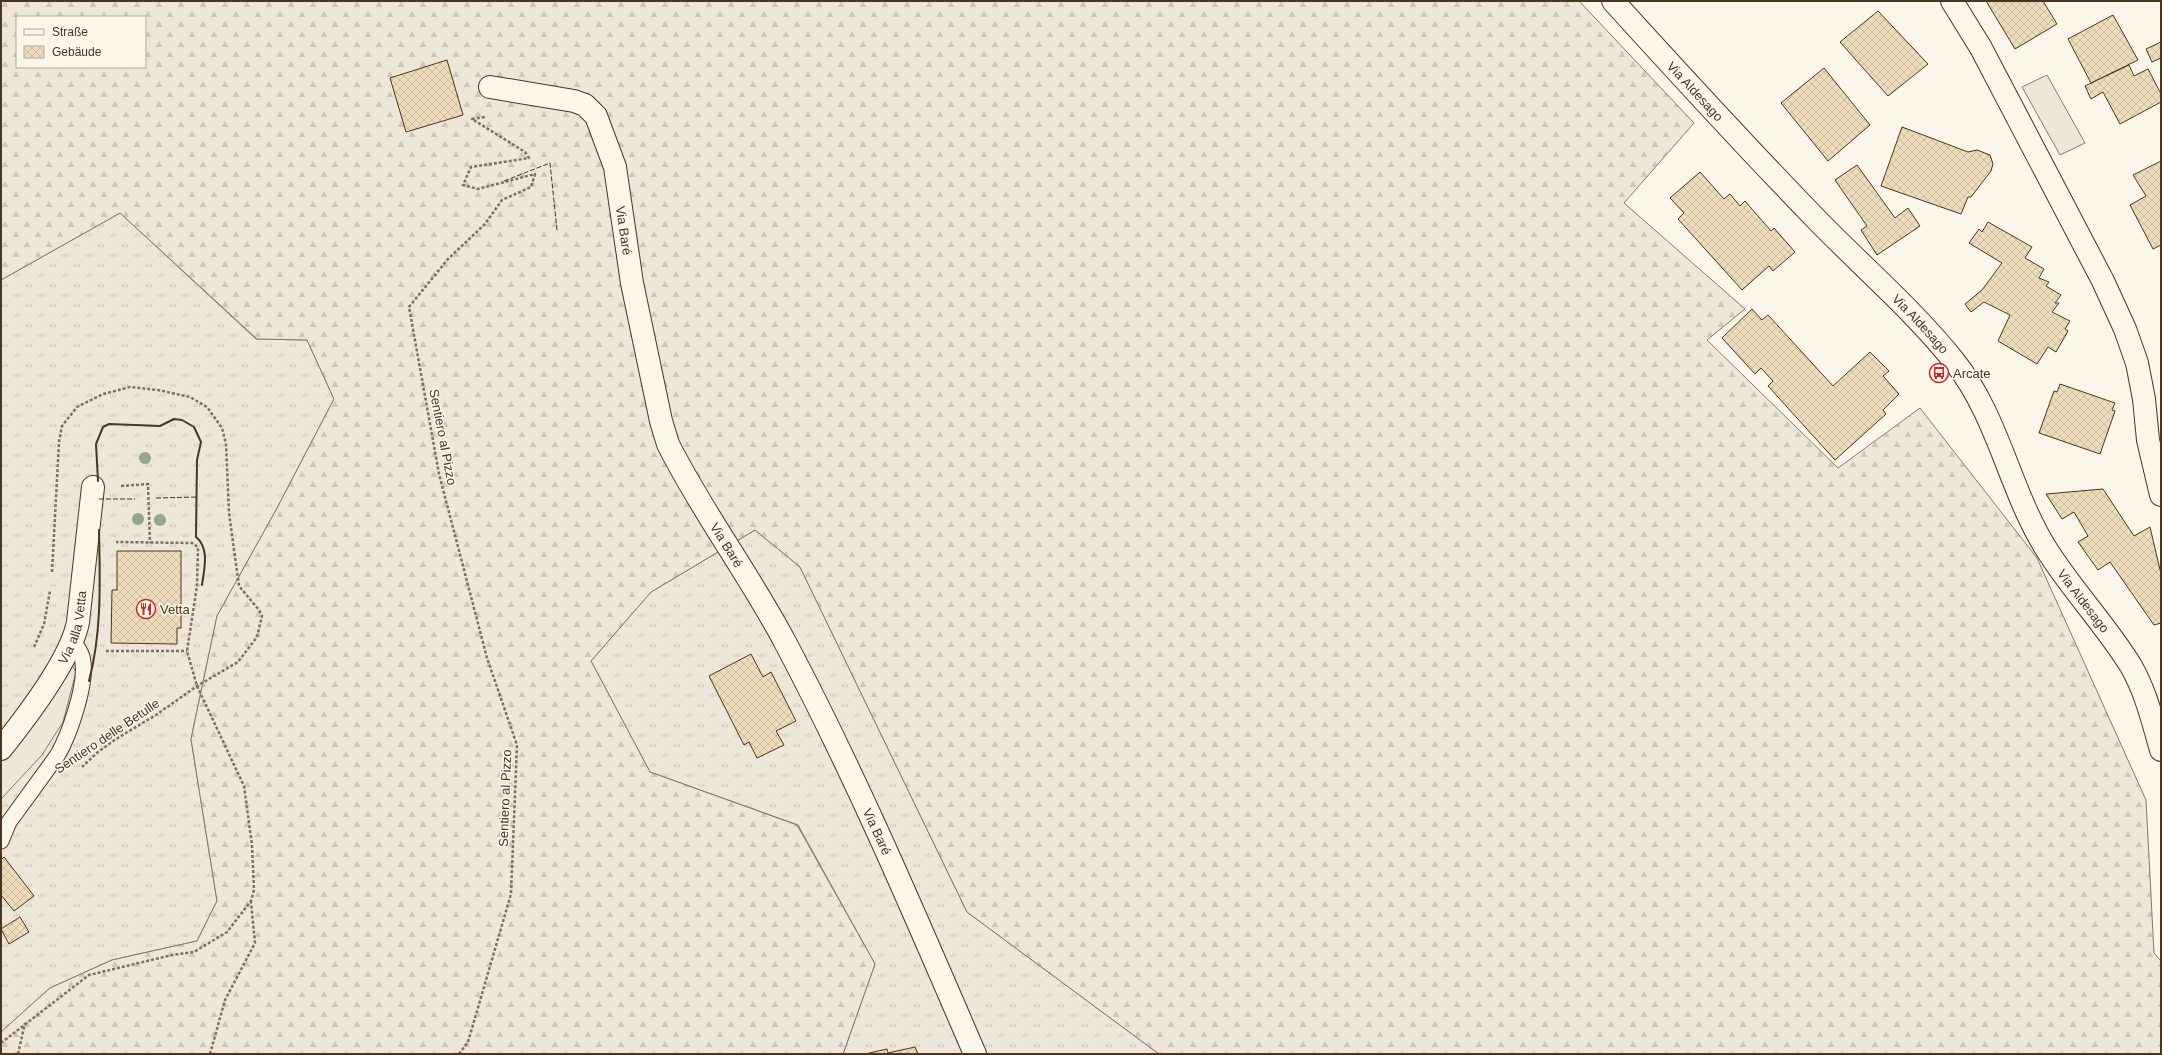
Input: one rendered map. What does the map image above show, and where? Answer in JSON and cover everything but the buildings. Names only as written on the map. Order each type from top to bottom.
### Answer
[{"type":"street","name":"Via Aldesago","points":[[1613,1],[1820,223],[1904,306],[1955,362],[1980,398],[2018,493],[2044,546],[2071,586],[2112,638],[2132,668],[2149,705],[2161,750]]},
{"type":"street","points":[[1952,1],[1981,48],[2103,282],[2125,329],[2137,363],[2144,399],[2148,440],[2161,495]]},
{"type":"street","name":"Via Baré","points":[[490,87],[574,101],[585,105],[596,116],[615,167],[632,283],[661,422],[668,444],[784,639],[833,733],[877,826],[975,1054]]},
{"type":"street","name":"Via alla Vetta","points":[[1,749],[19,726],[66,655],[73,641],[78,622],[93,487]]},
{"type":"lane","points":[[1,841],[9,822],[64,745],[73,720],[83,671],[82,656],[73,641]]},
{"type":"path","name":"Sentiero al Pizzo","points":[[459,1054],[468,1042],[511,894],[517,745],[487,658],[439,474],[409,307],[448,259],[485,224],[502,200],[531,187],[535,174],[478,189],[463,185],[471,167],[529,158],[525,152],[472,119],[487,116]]},
{"type":"path","name":"Sentiero delle Betulle","points":[[52,575],[59,442],[62,426],[77,407],[103,394],[130,387],[158,390],[190,397],[207,407],[222,428],[226,444],[229,513],[239,586],[259,610],[262,616],[257,637],[238,662],[197,686],[156,715],[98,752],[80,769]]},
{"type":"path","points":[[93,487],[148,484],[150,543]]},
{"type":"path","points":[[115,542],[192,543],[198,547],[197,586],[187,651],[197,686],[244,786],[252,845],[254,890],[251,901],[255,943],[225,1000],[210,1054]]},
{"type":"path","points":[[33,649],[44,624],[50,589]]},
{"type":"path","points":[[103,658],[104,651],[187,651]]},
{"type":"path","points":[[1,1043],[25,1023],[90,975],[172,955],[194,952],[227,932],[251,901]]},
{"type":"path","points":[[18,1054],[25,1023]]},
{"type":"green space","points":[[1,1],[1579,1],[1694,123],[1624,203],[1745,309],[1707,340],[1838,468],[1920,408],[2037,558],[2146,800],[2154,953],[2161,961],[2161,1054],[1159,1054],[967,912],[800,567],[755,530],[651,592],[591,661],[650,772],[797,825],[875,964],[843,1054],[1,1054],[1,1032],[50,988],[112,960],[197,941],[217,901],[191,739],[217,616],[276,510],[334,399],[307,340],[257,339],[120,213],[1,280]]},
{"type":"green space","points":[[120,213],[256,339],[307,340],[334,399],[276,510],[217,616],[191,739],[217,901],[197,941],[112,960],[50,988],[1,1032],[1,280]]},
{"type":"green space","points":[[755,530],[800,567],[967,912],[1159,1054],[843,1054],[875,964],[798,825],[650,772],[591,661],[651,592]]},
{"type":"shaded area","points":[[2047,75],[2085,143],[2060,155],[2022,87]]},
{"type":"shaded area","points":[[70,662],[76,672],[63,722],[42,755],[1,799],[1,758]]},
{"type":"fence","points":[[504,181],[550,163],[557,230]]},
{"type":"fence","points":[[156,498],[197,497]]},
{"type":"fence","points":[[99,499],[135,499]]},
{"type":"wall","points":[[98,481],[96,444],[103,427],[109,424],[160,426],[174,419],[182,420],[194,427],[201,442],[197,460],[196,537],[205,553],[205,566],[202,585]]},
{"type":"wall","points":[[89,681],[98,625],[100,587],[99,530]]},
{"type":"place","name":"Arcate","points":[[1939,373]]},
{"type":"place","name":"Vetta","points":[[146,609]]}]
